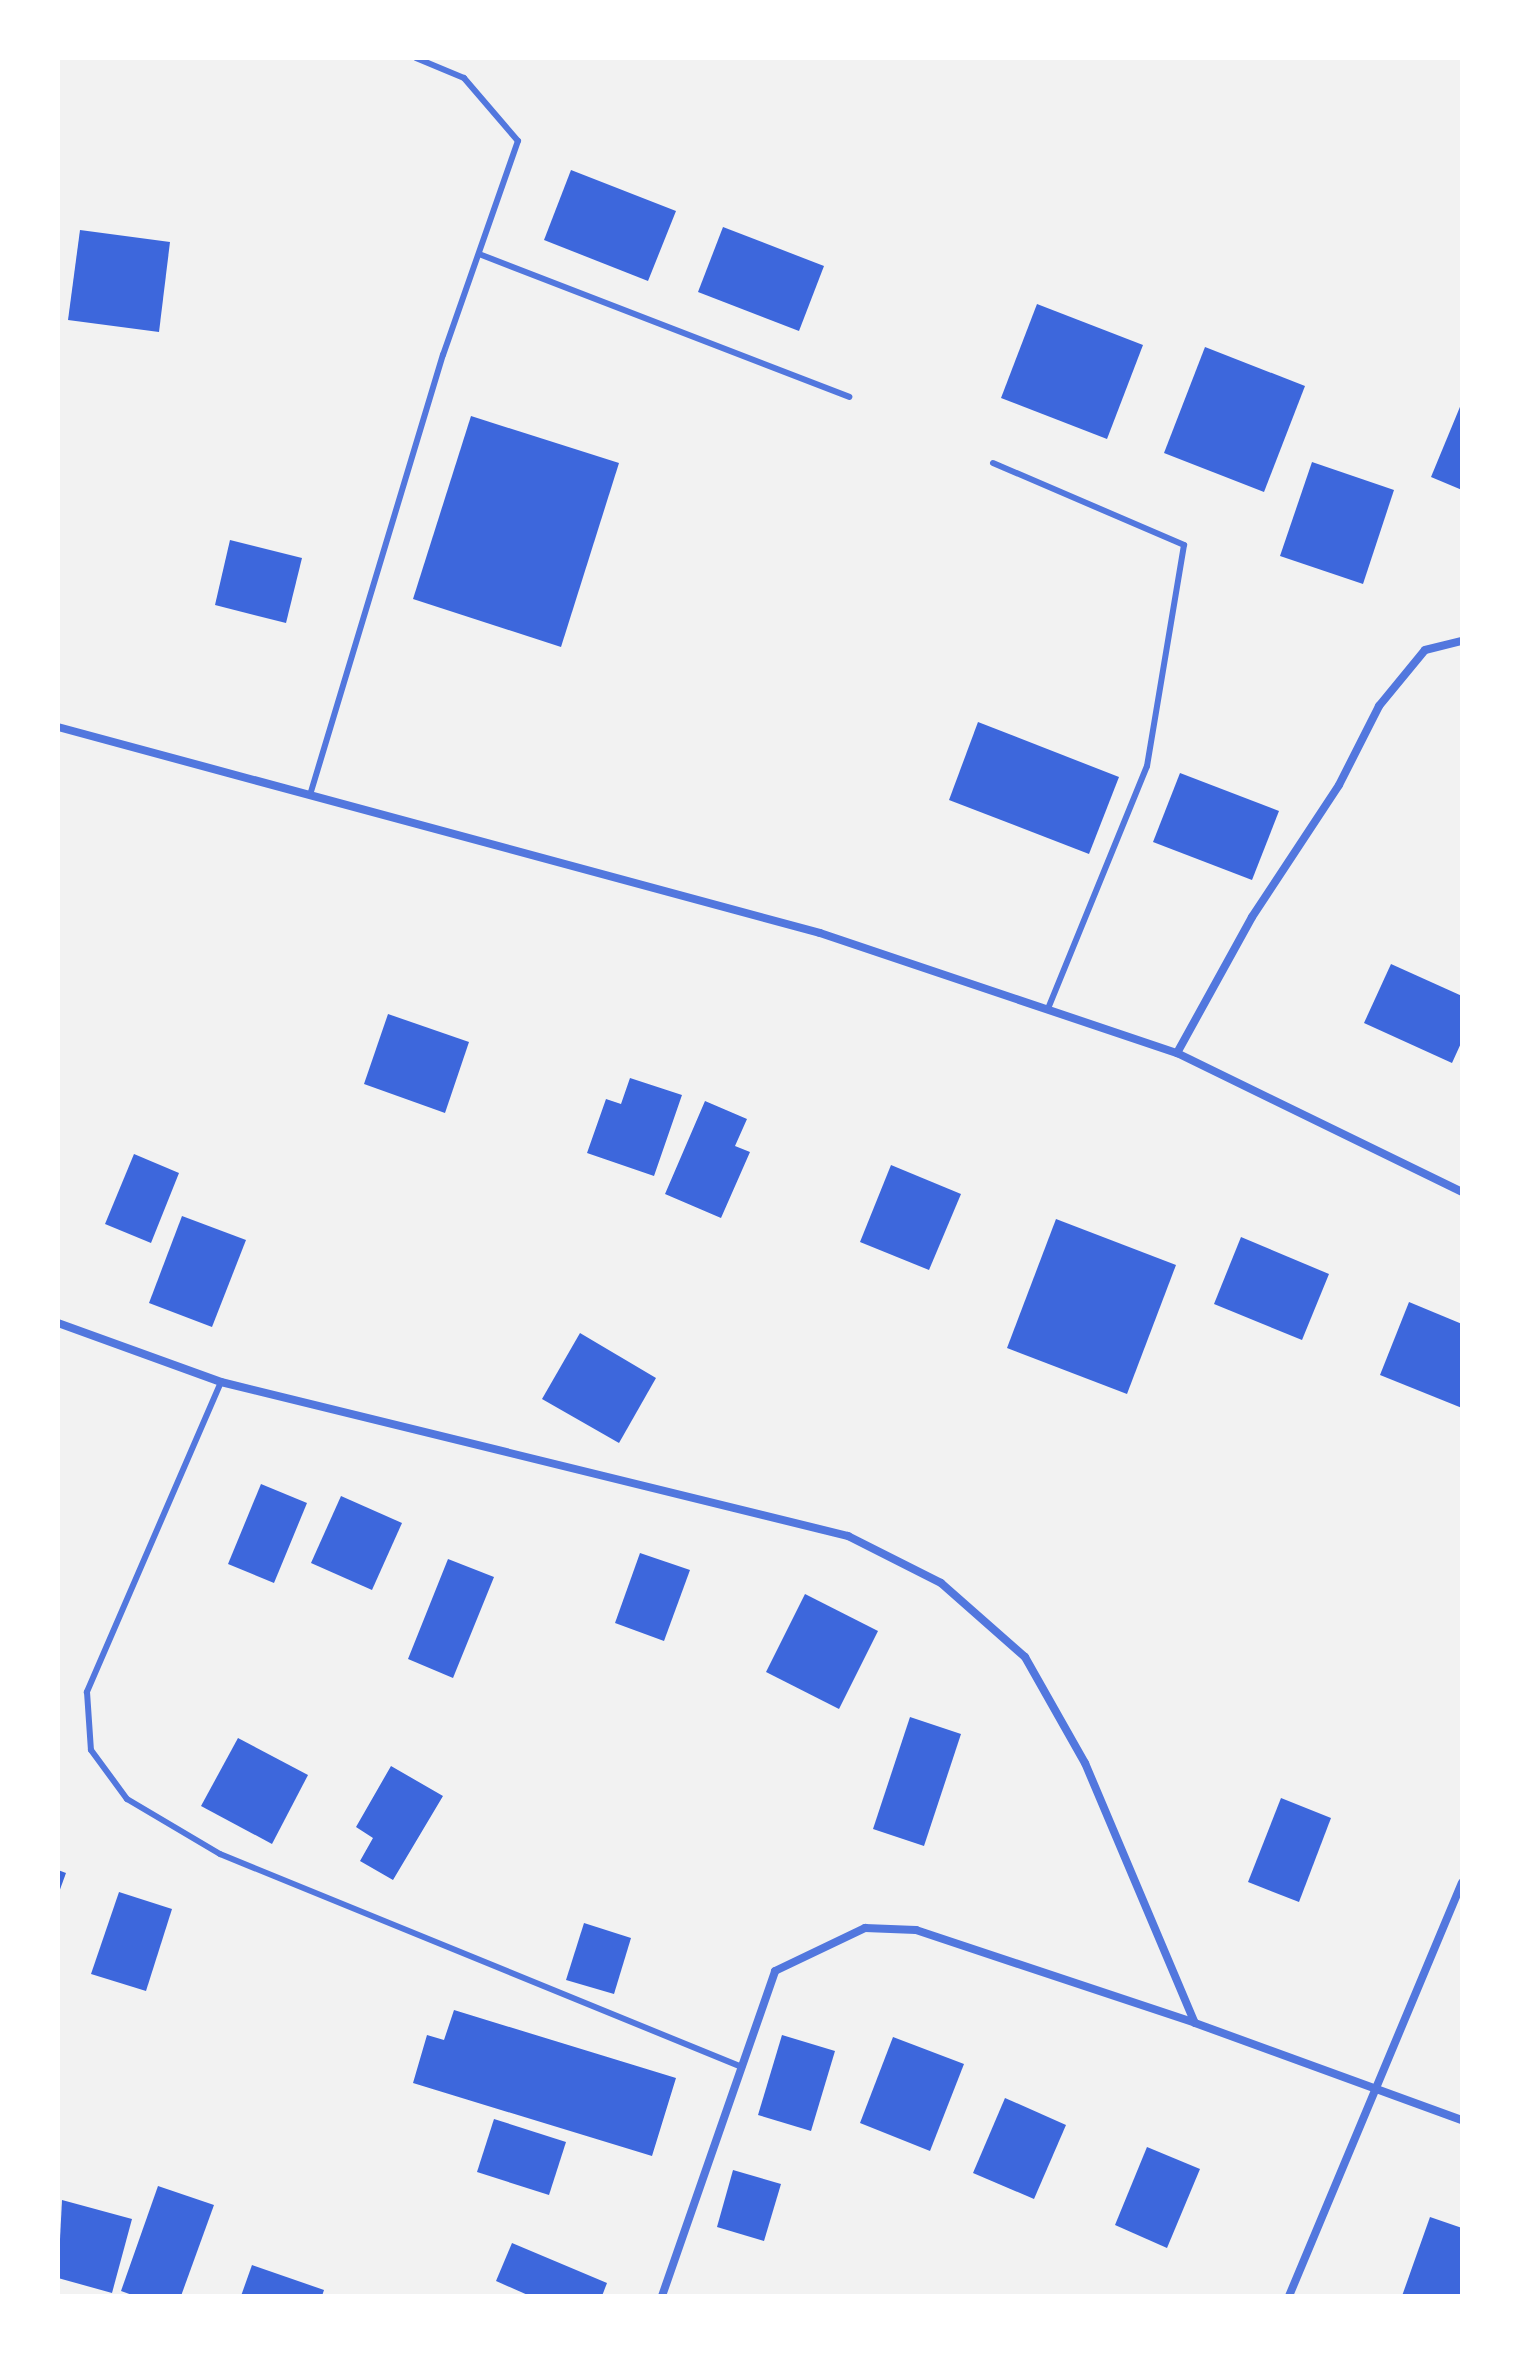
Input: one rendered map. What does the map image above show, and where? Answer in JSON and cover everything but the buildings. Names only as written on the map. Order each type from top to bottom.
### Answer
[{"type":"street","points":[[1177,1053],[1252,917],[1339,785],[1379,706],[1425,650],[1462,641]]},
{"type":"street","points":[[58,727],[820,933],[1177,1053],[1462,1192]]},
{"type":"street","points":[[58,1323],[221,1382],[848,1536],[941,1583],[1025,1657],[1085,1763],[1195,2023]]},
{"type":"street","points":[[1289,2296],[1462,1883]]},
{"type":"street","points":[[662,2296],[775,1971],[865,1928],[916,1930],[1375,2085],[1462,2120]]},
{"type":"lane","points":[[310,795],[479,254],[518,141],[464,78],[416,58]]},
{"type":"lane","points":[[479,254],[849,397]]},
{"type":"lane","points":[[993,463],[1184,545],[1147,766],[1048,1009]]},
{"type":"lane","points":[[221,1382],[87,1692],[91,1750],[127,1799],[220,1854],[742,2067]]}]
